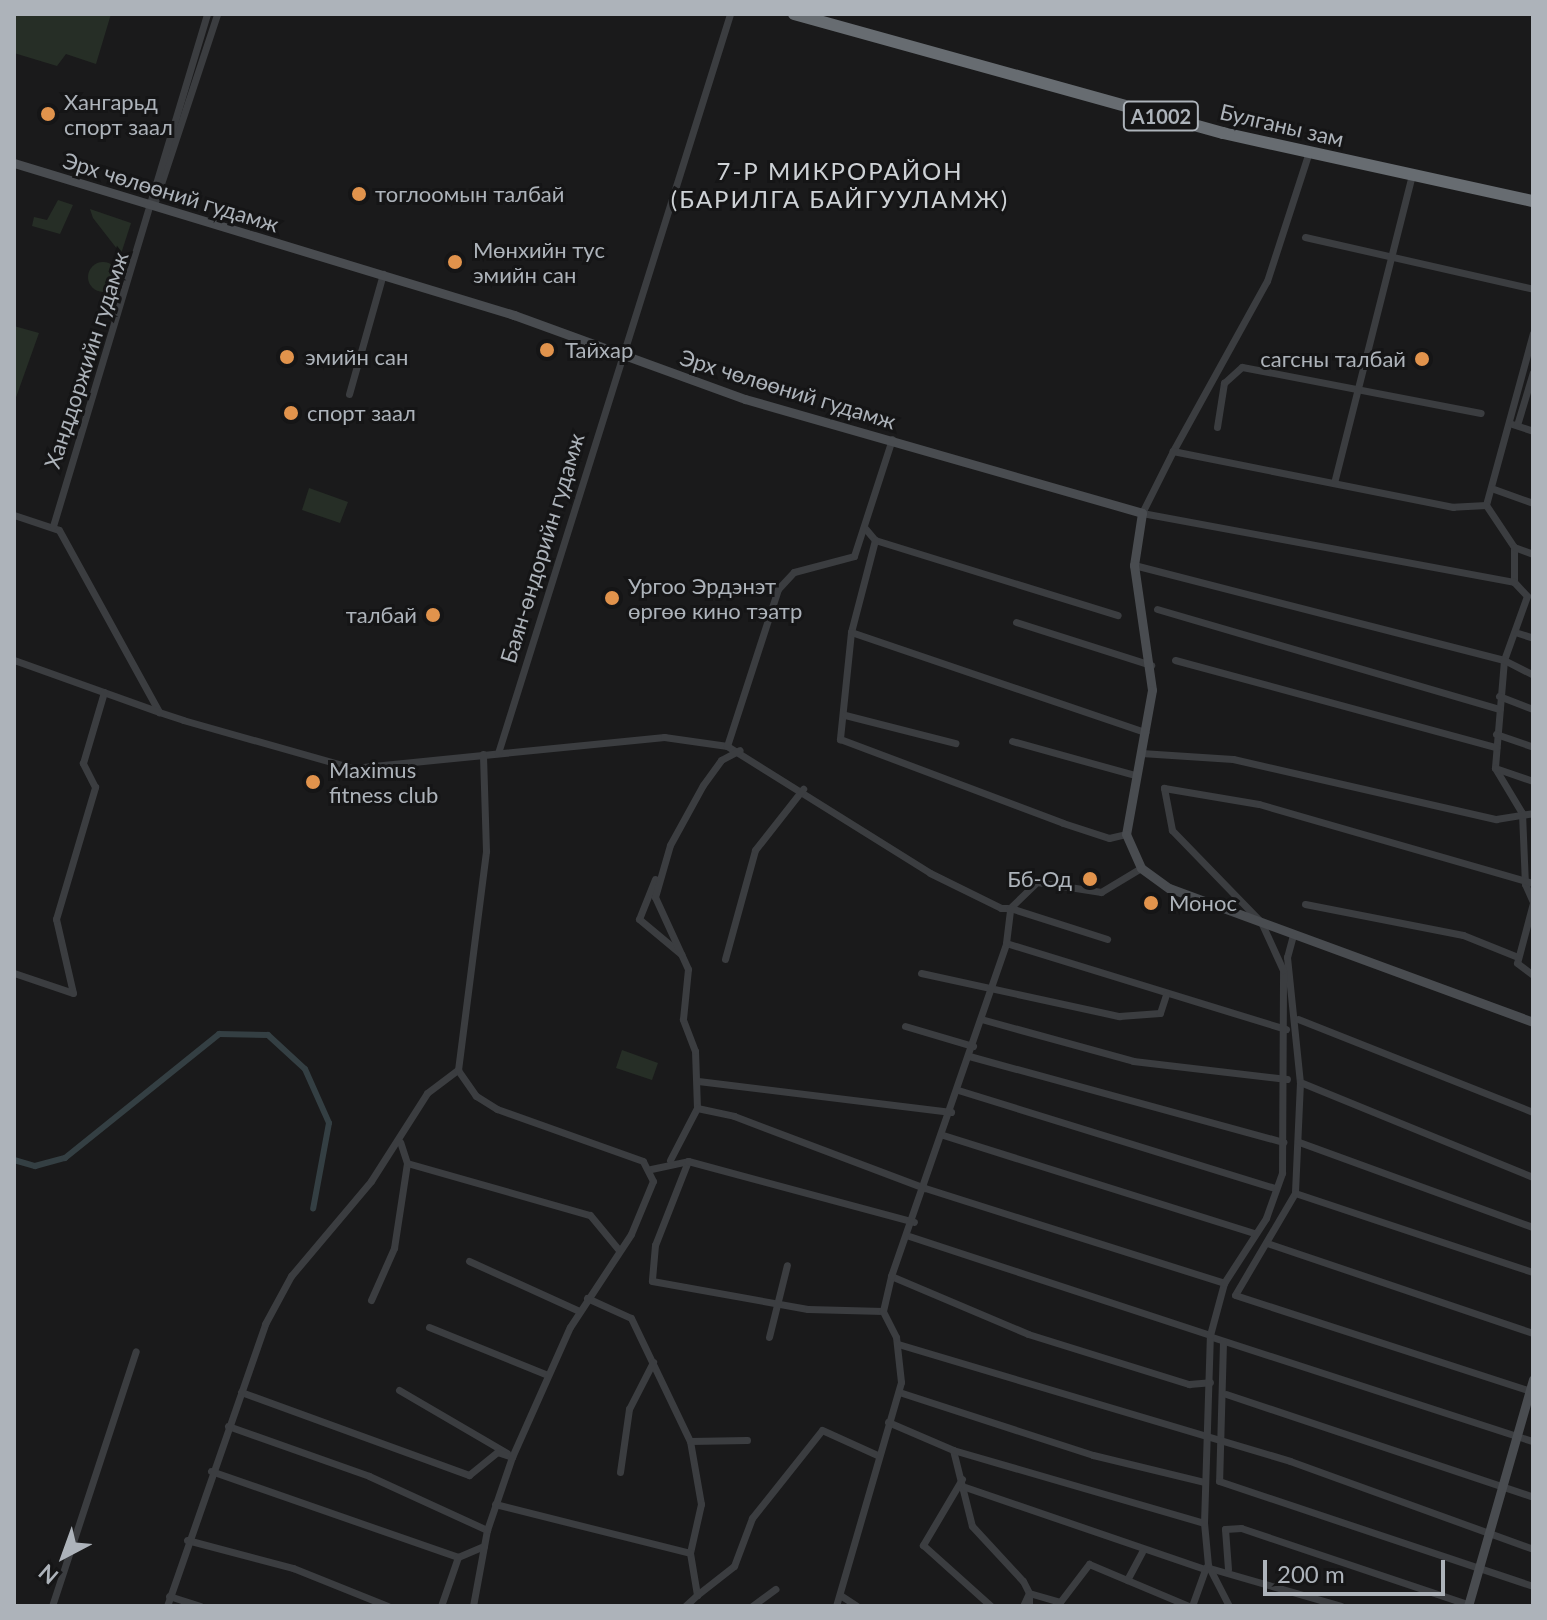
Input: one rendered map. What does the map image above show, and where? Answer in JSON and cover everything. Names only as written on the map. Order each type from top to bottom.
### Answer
[{"type":"highway","name":"Булганы зам","points":[[794,14],[1309,152],[1533,201]]},
{"type":"main road","name":"Эрх чөлөөний гудамж","points":[[14,163],[383,274],[623,353],[745,399],[1142,513]]},
{"type":"main road","points":[[1142,513],[1134,565],[1153,666],[1145,732],[1126,834],[1141,868],[1169,888],[1533,1022]]},
{"type":"main road","points":[[1470,1606],[1484,1535],[1533,1379]]},
{"type":"street","points":[[154,205],[207,14]]},
{"type":"street","points":[[154,205],[217,14]]},
{"type":"street","name":"Баян-өндорийн гудамж","points":[[498,753],[730,14]]},
{"type":"street","points":[[1309,152],[1267,281],[1142,513],[1514,582],[1530,597],[1518,633],[1504,660],[1495,768],[1529,811],[1523,842],[1533,903],[1518,957],[1520,970],[1533,975]]},
{"type":"street","points":[[1334,483],[1412,175]]},
{"type":"street","name":"Ханддоржийн гудамж","points":[[53,526],[154,205]]},
{"type":"street","points":[[1305,237],[1533,289]]},
{"type":"street","points":[[349,394],[383,274]]},
{"type":"street","points":[[1514,424],[1533,334]]},
{"type":"street","points":[[1217,427],[1224,383],[1242,367],[1481,413]]},
{"type":"street","points":[[1173,451],[1475,510],[1486,505],[1533,372]]},
{"type":"street","points":[[1514,424],[1533,431]]},
{"type":"street","points":[[727,746],[784,580],[847,563],[864,527],[892,439]]},
{"type":"street","points":[[1491,488],[1533,503]]},
{"type":"street","points":[[1486,505],[1514,547],[1514,582]]},
{"type":"street","points":[[14,515],[53,526],[159,712]]},
{"type":"street","points":[[864,527],[875,540],[1118,615]]},
{"type":"street","points":[[875,540],[851,632],[845,715],[839,734],[854,746],[1063,823],[1109,838],[1126,834]]},
{"type":"street","points":[[1514,547],[1533,554]]},
{"type":"street","points":[[1134,565],[1193,574],[1504,660],[1533,675]]},
{"type":"street","points":[[1157,609],[1500,709]]},
{"type":"street","points":[[1016,622],[1153,666]]},
{"type":"street","points":[[851,632],[1145,732]]},
{"type":"street","points":[[1518,633],[1533,638]]},
{"type":"street","points":[[14,660],[159,712],[353,768],[664,737],[727,746],[740,750],[803,789],[930,873],[1010,908],[1107,939]]},
{"type":"street","points":[[1175,660],[1496,747]]},
{"type":"street","points":[[14,973],[73,993],[56,919],[95,787],[83,763],[104,692]]},
{"type":"street","points":[[1499,696],[1533,709]]},
{"type":"street","points":[[845,715],[955,743]]},
{"type":"street","points":[[1496,734],[1533,747]]},
{"type":"street","points":[[1012,741],[1135,775]]},
{"type":"street","points":[[683,955],[639,919],[660,869],[703,785],[721,760],[740,750]]},
{"type":"street","points":[[1141,753],[1233,759],[1496,819],[1529,811]]},
{"type":"street","points":[[483,754],[486,851],[458,1070],[476,1096],[497,1109],[651,1169],[670,1160],[688,1161],[914,1222]]},
{"type":"street","points":[[1495,768],[1533,781]]},
{"type":"street","points":[[1229,1606],[1209,1568],[1204,1523],[1210,1440],[1211,1336],[1224,1283],[1254,1233],[1275,1188],[1282,1153],[1287,1079],[1283,970],[1261,922],[1172,830],[1164,788],[1259,804],[1529,883]]},
{"type":"street","points":[[725,959],[755,850],[803,789]]},
{"type":"street","points":[[1523,842],[1533,846]]},
{"type":"street","points":[[836,1606],[877,1455],[899,1392],[898,1344],[883,1311],[891,1276],[914,1222],[973,1046],[1006,943],[1010,908],[1037,882],[1101,892],[1141,868]]},
{"type":"street","points":[[660,869],[655,897],[683,955],[683,1019],[698,1081],[697,1108],[670,1160]]},
{"type":"street","points":[[1305,904],[1463,935],[1518,957]]},
{"type":"street","points":[[1293,935],[1287,957],[1298,1019],[1299,1142],[1295,1193],[1235,1295],[1531,1391]]},
{"type":"street","points":[[1006,943],[1286,1029]]},
{"type":"street","points":[[921,973],[1119,1016],[1160,1013],[1166,994]]},
{"type":"street","points":[[981,1019],[1133,1061],[1287,1079]]},
{"type":"street","points":[[1298,1019],[1533,1112]]},
{"type":"street","points":[[905,1026],[973,1046]]},
{"type":"street","points":[[969,1056],[1283,1142]]},
{"type":"street","points":[[167,1606],[211,1471],[291,1276],[400,1142],[427,1093],[458,1070]]},
{"type":"street","points":[[698,1081],[951,1112]]},
{"type":"street","points":[[1300,1082],[1533,1177]]},
{"type":"street","points":[[958,1090],[1275,1188]]},
{"type":"street","points":[[697,1108],[925,1188],[1224,1283]]},
{"type":"street","points":[[943,1135],[1254,1233]]},
{"type":"street","points":[[371,1300],[394,1248],[407,1163],[400,1142]]},
{"type":"street","points":[[1299,1142],[1533,1227]]},
{"type":"street","points":[[1282,1153],[1298,1154]]},
{"type":"street","points":[[688,1161],[655,1245],[652,1281],[777,1305],[883,1311]]},
{"type":"street","points":[[407,1163],[590,1215],[619,1250]]},
{"type":"street","points":[[473,1606],[487,1530],[512,1457],[579,1311],[651,1194],[651,1169]]},
{"type":"street","points":[[1295,1193],[1533,1272]]},
{"type":"street","points":[[909,1236],[1223,1342],[1533,1441]]},
{"type":"street","points":[[1267,1243],[1533,1333]]},
{"type":"street","points":[[469,1261],[579,1311]]},
{"type":"street","points":[[769,1337],[787,1265]]},
{"type":"street","points":[[891,1276],[1028,1334],[1189,1384],[1210,1382]]},
{"type":"street","points":[[587,1298],[631,1318],[690,1441],[701,1504],[690,1553],[697,1595]]},
{"type":"street","points":[[429,1327],[548,1375]]},
{"type":"street","points":[[1223,1342],[1226,1394],[1219,1481],[1475,1571],[1533,1586]]},
{"type":"street","points":[[898,1344],[1223,1443],[1484,1535],[1533,1549]]},
{"type":"street","points":[[52,1606],[136,1351]]},
{"type":"street","points":[[620,1472],[629,1409],[653,1362]]},
{"type":"street","points":[[399,1390],[512,1457]]},
{"type":"street","points":[[241,1392],[469,1475],[497,1452],[512,1457]]},
{"type":"street","points":[[899,1392],[1093,1455],[1205,1482]]},
{"type":"street","points":[[1226,1394],[1533,1497]]},
{"type":"street","points":[[888,1422],[953,1450],[1204,1523]]},
{"type":"street","points":[[228,1426],[369,1476],[487,1530]]},
{"type":"street","points":[[685,1606],[734,1566],[752,1518],[822,1430],[877,1455]]},
{"type":"street","points":[[690,1441],[747,1440]]},
{"type":"street","points":[[953,1450],[972,1526],[1029,1593],[1060,1602],[1089,1564],[1190,1606],[1209,1568]]},
{"type":"street","points":[[211,1471],[458,1557],[484,1546]]},
{"type":"street","points":[[963,1483],[1058,1514],[1142,1552],[1209,1568],[1228,1569],[1341,1606]]},
{"type":"street","points":[[963,1483],[923,1545],[991,1606]]},
{"type":"street","points":[[495,1504],[690,1553]]},
{"type":"street","points":[[1228,1569],[1225,1529],[1241,1528],[1470,1606]]},
{"type":"street","points":[[187,1540],[293,1568],[388,1606]]},
{"type":"street","points":[[1127,1580],[1142,1552]]},
{"type":"street","points":[[441,1606],[458,1557]]},
{"type":"street","points":[[752,1606],[775,1589]]},
{"type":"street","points":[[1023,1606],[1029,1593]]},
{"type":"street","points":[[1029,1593],[1029,1606]]},
{"type":"street","points":[[840,1595],[857,1606]]},
{"type":"street","points":[[169,1596],[200,1606]]},
{"type":"shaded area","points":[[14,14],[111,14],[96,64],[66,54],[57,66],[14,53]]},
{"type":"shaded area","points":[[58,200],[73,205],[60,234],[32,226],[34,217],[47,220]]},
{"type":"shaded area","points":[[90,209],[131,223],[121,254],[93,218]]},
{"type":"shaded area","points":[[103,262],[109,263],[117,271],[117,283],[109,291],[103,292],[97,291],[89,283],[88,277],[89,271],[97,263]]},
{"type":"shaded area","points":[[14,326],[39,333],[14,403]]},
{"type":"shaded area","points":[[309,488],[348,502],[340,523],[302,510]]},
{"type":"shaded area","points":[[622,1050],[658,1063],[652,1080],[616,1068]]},
{"type":"waterway","points":[[14,1160],[35,1166],[65,1158],[219,1034],[268,1035],[305,1069],[329,1123],[313,1209]]},
{"type":"place","name":"Хангарьд спорт заал","points":[[48,114]]},
{"type":"place","name":"тоглоомын талбай","points":[[359,194]]},
{"type":"place","name":"Мөнхийн тус эмийн сан","points":[[455,262]]},
{"type":"place","name":"Тайхар","points":[[547,350]]},
{"type":"place","name":"эмийн сан","points":[[287,357]]},
{"type":"place","name":"сагсны талбай","points":[[1422,359]]},
{"type":"place","name":"спорт заал","points":[[291,413]]},
{"type":"place","name":"Ургоо Эрдэнэт өргөө кино тэатр","points":[[612,598]]},
{"type":"place","name":"талбай","points":[[433,615]]},
{"type":"place","name":"Maximus fitness club","points":[[313,782]]},
{"type":"place","name":"Бб-Од","points":[[1090,879]]},
{"type":"place","name":"Монос","points":[[1151,903]]},
{"type":"district","name":"7-Р МИКРОРАЙОН (БАРИЛГА БАЙГУУЛАМЖ)","points":[[840,185]]}]
